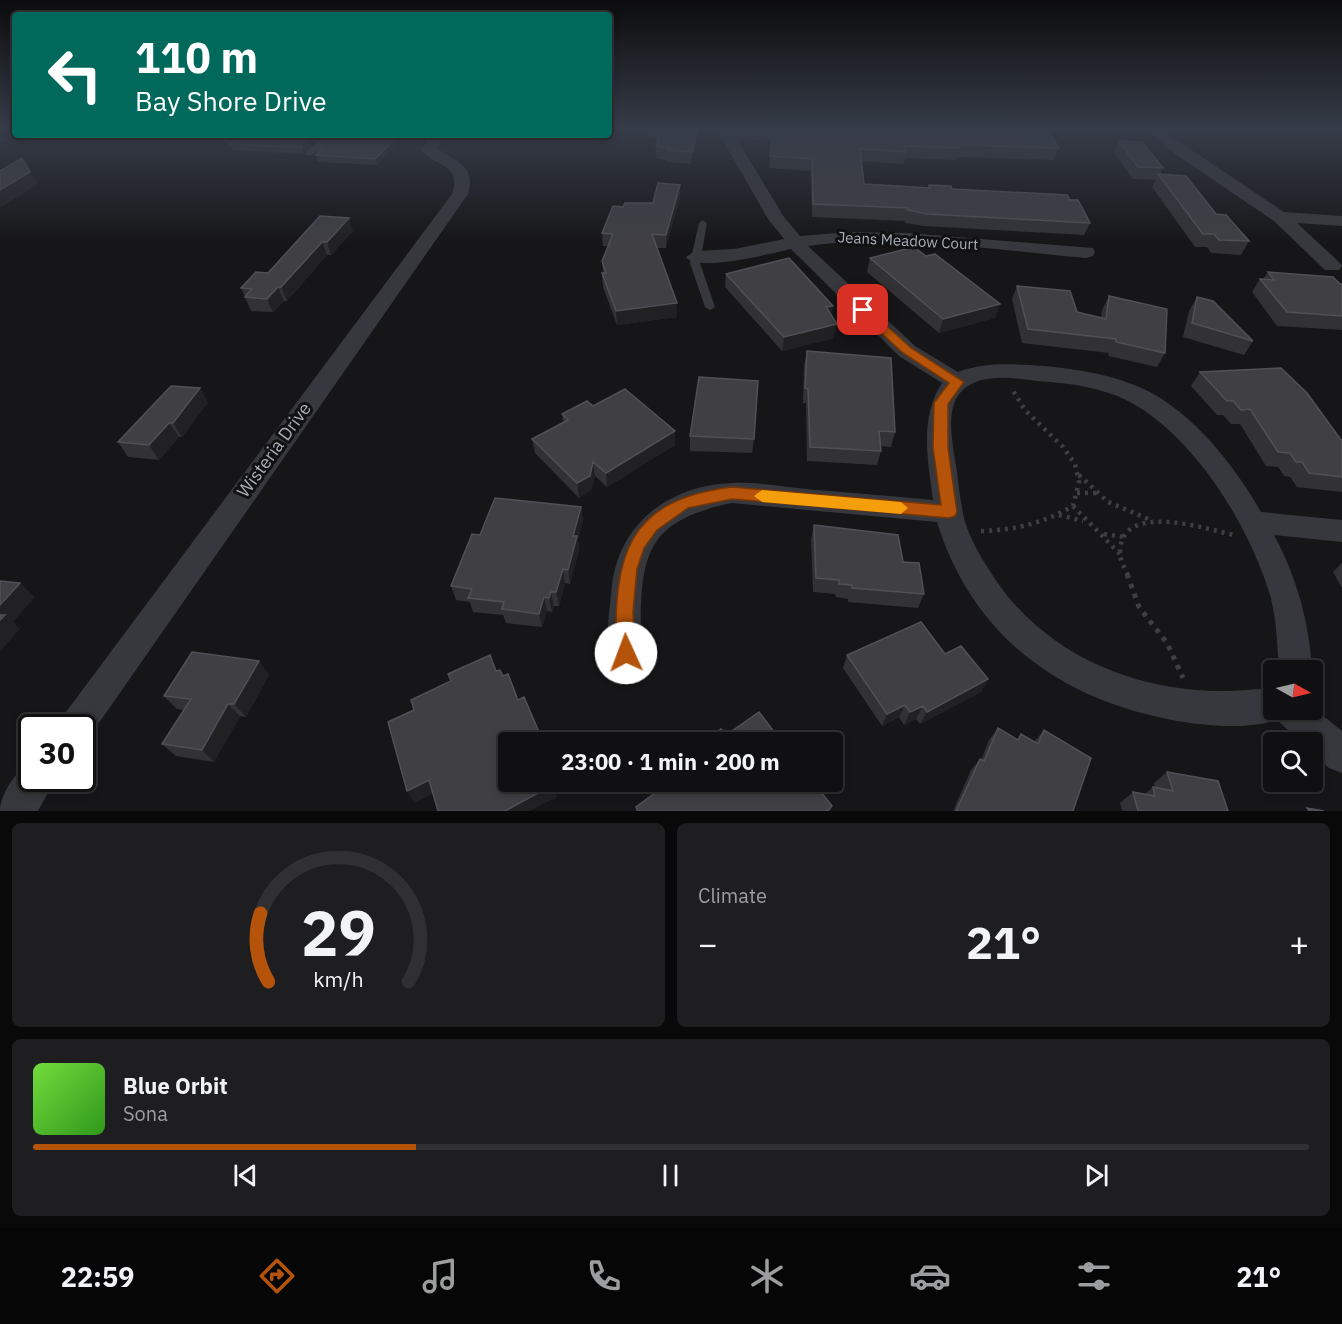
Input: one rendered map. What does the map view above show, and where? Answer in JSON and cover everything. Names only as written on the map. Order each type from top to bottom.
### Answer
[{"type":"street","name":"Wisteria Drive","points":[[85,714],[459,194],[464,181],[461,171],[456,168]]},
{"type":"street","points":[[747,168],[777,219],[795,243],[848,297],[907,351],[957,382]]},
{"type":"street","points":[[1206,168],[1280,217],[1332,266]]},
{"type":"street","points":[[1280,217],[1342,221]]},
{"type":"street","name":"Jeans Meadow Court","points":[[695,257],[726,256],[795,243],[849,237],[1086,252]]},
{"type":"street","points":[[1263,706],[1245,710],[1157,702],[1118,693],[1079,677],[1043,654],[994,603],[971,566],[949,512],[940,448],[941,403],[957,382],[976,374],[1023,372],[1086,380],[1137,396],[1178,424],[1205,452],[1248,529],[1271,560],[1290,611],[1294,660]]},
{"type":"street","points":[[626,669],[624,612],[628,569],[637,546],[651,525],[683,503],[707,496],[732,493],[949,512]]},
{"type":"street","points":[[1248,529],[1342,531]]},
{"type":"street","points":[[1302,720],[1342,755]]},
{"type":"street","points":[[15,811],[28,792]]},
{"type":"lane","points":[[703,224],[695,257],[695,269],[710,307]]},
{"type":"path","points":[[1008,381],[1026,411],[1061,444],[1079,474],[1097,493],[1125,511],[1154,521],[1248,529]]},
{"type":"path","points":[[972,532],[1022,529],[1059,515],[1073,506],[1079,474]]},
{"type":"path","points":[[1077,493],[1097,493]]},
{"type":"path","points":[[1073,506],[1084,521],[1103,534],[1120,554],[1139,607],[1167,643],[1184,681]]},
{"type":"path","points":[[1059,515],[1084,521]]},
{"type":"path","points":[[1120,554],[1124,537],[1133,528],[1154,521]]},
{"type":"path","points":[[1103,534],[1124,537]]},
{"type":"building","points":[[5,168],[28,168],[30,172],[0,190],[0,171]]},
{"type":"building","points":[[812,168],[862,168],[864,184],[930,188],[929,185],[951,186],[952,189],[1067,195],[1070,200],[1078,200],[1090,223],[927,214],[908,210],[908,208],[813,204]]},
{"type":"building","points":[[1158,174],[1186,176],[1216,214],[1226,215],[1249,241],[1219,240],[1214,234],[1203,234]]},
{"type":"building","points":[[658,183],[680,185],[666,235],[652,234],[677,303],[616,311],[602,273],[606,273],[602,261],[613,234],[602,233],[613,206],[623,207],[625,203],[653,203]]},
{"type":"building","points":[[320,216],[349,218],[327,242],[322,242],[267,299],[245,297],[252,289],[241,288],[256,272],[268,273]]},
{"type":"building","points":[[914,247],[926,256],[935,254],[1000,304],[943,319],[870,258]]},
{"type":"building","points":[[789,258],[833,306],[826,307],[837,324],[784,337],[726,274]]},
{"type":"building","points":[[1268,272],[1333,277],[1342,284],[1342,316],[1287,312],[1260,279],[1274,280]]},
{"type":"building","points":[[1017,286],[1070,291],[1077,312],[1106,319],[1109,296],[1167,309],[1165,353],[1116,342],[1116,339],[1028,329]]},
{"type":"building","points":[[1197,297],[1213,301],[1253,341],[1192,323]]},
{"type":"building","points":[[807,351],[891,358],[895,432],[879,431],[881,451],[810,447],[808,389],[805,388]]},
{"type":"building","points":[[1281,368],[1307,393],[1342,440],[1342,477],[1309,473],[1302,462],[1296,462],[1290,453],[1278,452],[1250,409],[1241,410],[1233,401],[1227,401],[1200,372]]},
{"type":"building","points":[[699,377],[758,381],[754,439],[690,436]]},
{"type":"building","points":[[171,386],[200,388],[173,423],[169,423],[149,445],[118,442]]},
{"type":"building","points":[[625,389],[675,431],[606,473],[593,462],[590,476],[577,483],[532,439],[568,420],[562,414],[587,401],[593,406]]},
{"type":"building","points":[[495,498],[581,507],[573,536],[577,536],[568,570],[563,569],[556,592],[551,592],[549,598],[544,597],[539,614],[502,609],[504,602],[468,598],[472,589],[451,586],[472,534],[480,535]]},
{"type":"building","points":[[814,525],[898,535],[903,562],[919,563],[924,594],[852,588],[852,585],[839,584],[839,580],[816,578]]},
{"type":"building","points":[[0,581],[20,583],[0,605]]},
{"type":"building","points":[[921,622],[945,654],[961,646],[988,679],[927,712],[923,706],[910,712],[905,705],[887,714],[847,655]]},
{"type":"building","points":[[192,652],[259,661],[234,704],[228,704],[202,750],[162,744],[191,699],[164,696]]},
{"type":"building","points":[[490,655],[496,671],[500,670],[503,676],[508,674],[518,700],[524,697],[539,732],[498,732],[498,792],[540,792],[505,811],[438,811],[429,780],[407,791],[388,722],[414,710],[411,700],[451,681],[448,674]]},
{"type":"building","points":[[759,712],[774,732],[730,732]]},
{"type":"building","points":[[998,728],[1018,740],[1021,734],[1038,744],[1044,730],[1091,758],[1073,811],[956,811],[980,759],[984,761]]},
{"type":"building","points":[[1167,772],[1218,781],[1228,811],[1138,811],[1133,792],[1155,796],[1153,787],[1173,791]]},
{"type":"building","points":[[656,792],[821,792],[832,806],[827,811],[638,811],[636,807]]},
{"type":"slow traffic","points":[[762,496],[901,508]]},
{"type":"route","points":[[626,653],[624,612],[628,569],[637,546],[651,525],[683,503],[707,496],[732,493],[949,512],[940,448],[941,403],[957,382],[907,351],[863,310]]}]
